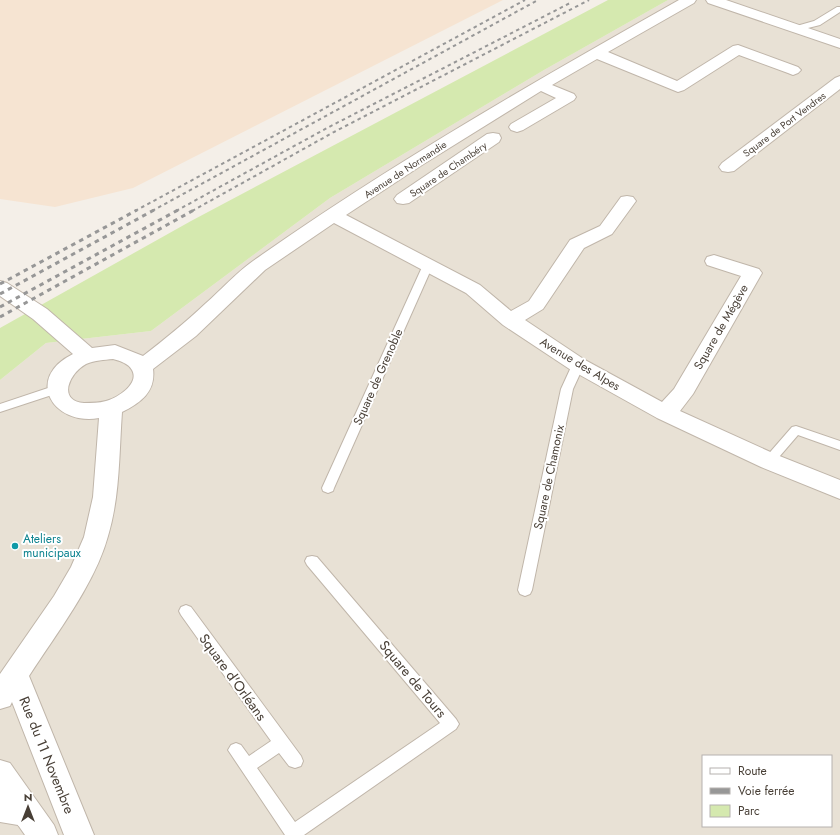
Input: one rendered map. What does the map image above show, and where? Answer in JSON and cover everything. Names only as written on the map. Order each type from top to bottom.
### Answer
[{"type":"street","name":"Avenue de Normandie","points":[[142,367],[189,331],[258,266],[333,215],[416,161],[540,85],[689,0]]},
{"type":"street","points":[[713,0],[840,44]]},
{"type":"street","points":[[596,53],[678,87],[738,49],[793,70]]},
{"type":"street","name":"Square de Port Vendres","points":[[728,166],[840,81]]},
{"type":"street","points":[[517,127],[568,97],[540,85]]},
{"type":"street","name":"Square de Chambéry","points":[[403,200],[493,138]]},
{"type":"street","points":[[416,161],[442,173]]},
{"type":"street","points":[[510,320],[536,305],[577,244],[606,230],[627,201]]},
{"type":"street","name":"Avenue des Alpes","points":[[333,215],[473,289],[510,320],[578,365],[665,413],[769,461],[840,490]]},
{"type":"street","name":"Square de Mégève","points":[[665,413],[682,394],[752,273],[714,261]]},
{"type":"street","points":[[0,287],[40,314],[88,356]]},
{"type":"street","points":[[115,352],[127,355],[136,360],[142,367],[144,376],[142,386],[124,403],[111,408],[95,411],[81,410],[68,406],[60,398],[57,389],[58,379],[64,370],[75,361],[88,356],[115,352]]},
{"type":"street","points":[[8,686],[63,603],[82,570],[96,537],[105,497],[111,408]]},
{"type":"street","name":"Rue du 11 Novembre","points":[[8,686],[79,835]]},
{"type":"street","points":[[0,772],[23,818]]},
{"type":"lane","points":[[796,29],[817,23],[840,9]]},
{"type":"lane","name":"Square de Grenoble","points":[[328,488],[428,265]]},
{"type":"lane","name":"Square de Chamonix","points":[[525,590],[567,389],[578,365]]},
{"type":"lane","points":[[0,408],[57,389]]},
{"type":"lane","points":[[769,461],[796,430],[840,446]]},
{"type":"lane","name":"Square de Tours","points":[[294,834],[452,724],[312,561]]},
{"type":"lane","name":"Square d'Orléans","points":[[186,611],[295,761]]},
{"type":"lane","points":[[247,766],[281,743]]},
{"type":"lane","points":[[236,750],[294,834]]},
{"type":"shaded area","points":[[0,0],[503,0],[133,188],[55,207],[0,199]]},
{"type":"shaded area","points":[[668,0],[840,0],[840,835],[0,835],[0,380],[46,343],[151,331],[330,198],[544,70]]},
{"type":"green space","points":[[608,0],[668,0],[544,70],[330,198],[151,331],[46,343],[0,380],[0,328],[191,221]]},
{"type":"railway","points":[[135,211],[525,0]]},
{"type":"railway","points":[[152,211],[538,0]]},
{"type":"railway","points":[[192,211],[334,132],[589,0]]},
{"type":"railway","points":[[176,211],[327,128],[572,2]]},
{"type":"railway","points":[[0,284],[137,210]]},
{"type":"railway","points":[[0,294],[154,210]]},
{"type":"railway","points":[[0,307],[178,210]]},
{"type":"railway","points":[[0,317],[194,210]]},
{"type":"place","name":"Ateliers municipaux","points":[[15,546]]}]
